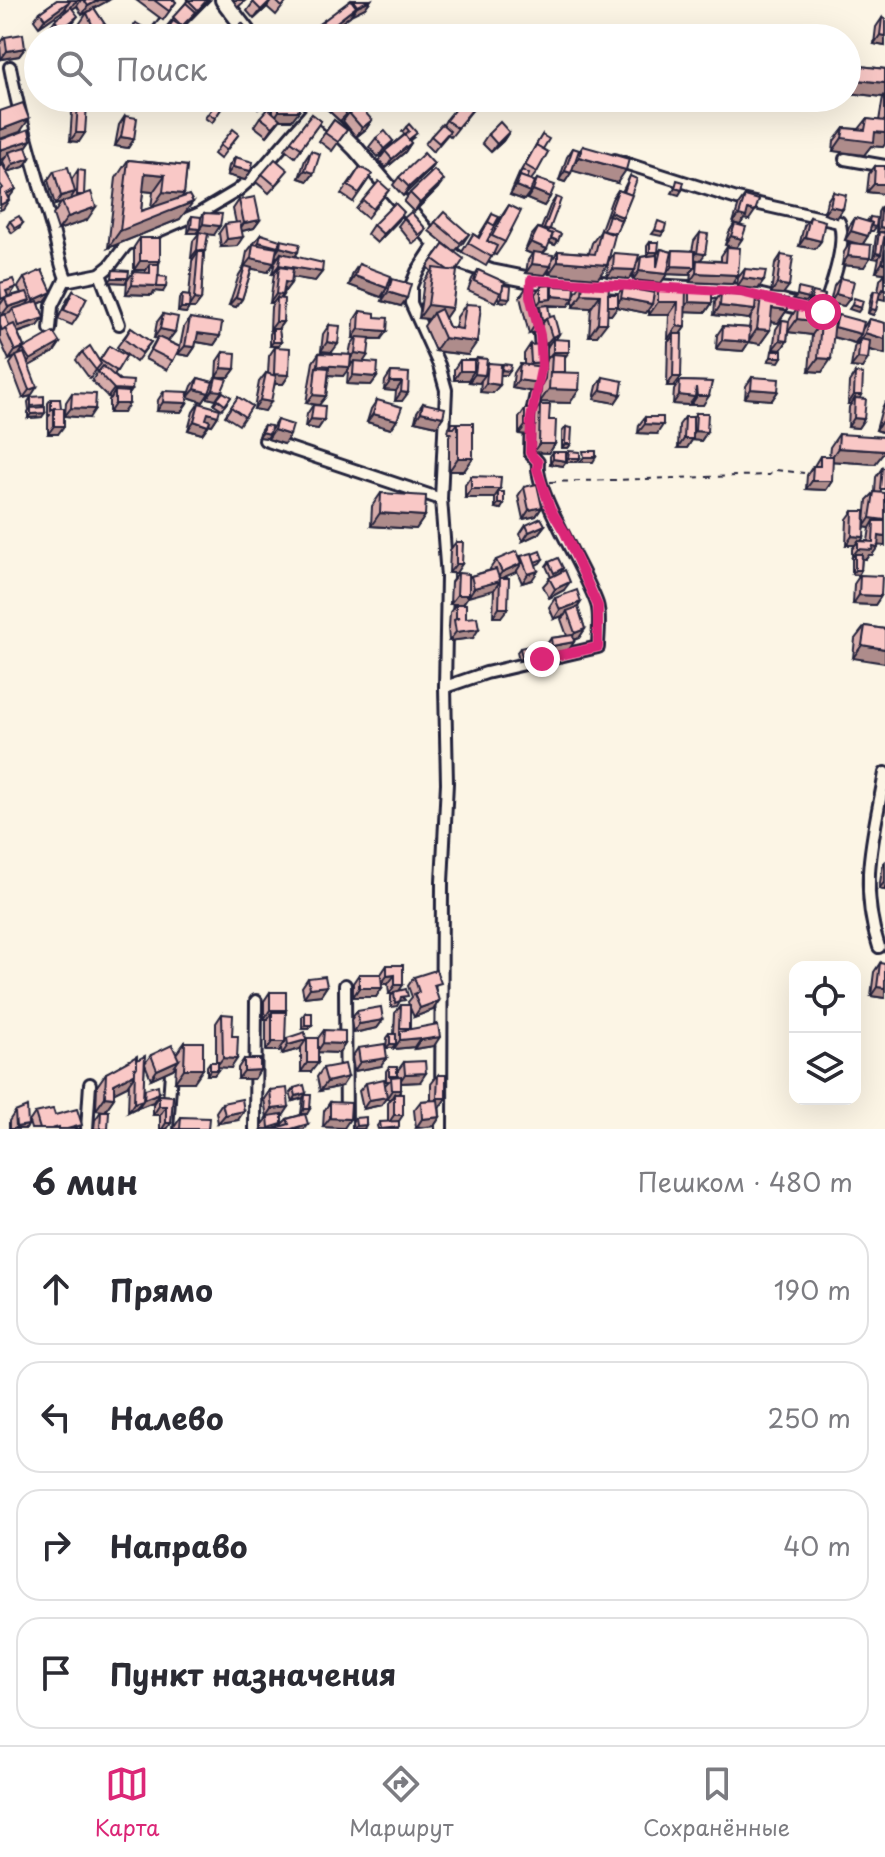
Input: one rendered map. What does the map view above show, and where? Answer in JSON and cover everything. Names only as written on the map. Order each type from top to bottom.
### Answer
[{"type":"street","points":[[163,24],[181,0]]},
{"type":"street","points":[[223,0],[241,24]]},
{"type":"street","points":[[10,67],[25,140],[66,278],[52,306],[50,329]]},
{"type":"street","points":[[66,278],[74,281],[100,274],[126,245],[200,213],[237,191],[263,168],[303,112]]},
{"type":"street","points":[[319,112],[356,149],[436,243],[460,261],[491,272],[531,280],[741,292],[829,313],[842,231],[839,222],[737,199],[598,153]]},
{"type":"street","points":[[845,159],[885,166]]},
{"type":"street","points":[[436,243],[411,286],[411,303],[444,379],[441,499],[447,577],[447,783],[442,882],[441,1129]]},
{"type":"street","points":[[100,274],[119,324]]},
{"type":"street","points":[[445,687],[486,673],[598,647],[598,606],[565,533],[550,508],[538,462],[530,453],[531,418],[542,365],[540,335],[531,300],[531,280]]},
{"type":"street","points":[[265,440],[441,499]]},
{"type":"street","points":[[879,947],[870,916],[868,874],[885,773]]},
{"type":"street","points":[[345,985],[346,1129]]},
{"type":"street","points":[[255,1129],[256,1001]]},
{"type":"street","points":[[167,1129],[171,1072]]},
{"type":"street","points":[[87,1129],[90,1084]]},
{"type":"path","points":[[541,482],[769,475],[775,470],[804,473]]},
{"type":"building","points":[[57,0],[70,1],[45,19],[40,12]]},
{"type":"building","points":[[84,0],[99,0],[88,6]]},
{"type":"building","points":[[154,0],[174,0],[176,2],[169,11]]},
{"type":"building","points":[[188,0],[207,0],[198,10]]},
{"type":"building","points":[[271,0],[261,10],[253,2]]},
{"type":"building","points":[[275,0],[286,0],[287,1],[282,7]]},
{"type":"building","points":[[351,0],[356,7],[334,24],[319,24]]},
{"type":"building","points":[[353,0],[370,0],[357,6]]},
{"type":"building","points":[[186,3],[196,12],[184,24],[173,17]]},
{"type":"building","points":[[71,7],[78,16],[68,24],[58,24],[55,20]]},
{"type":"building","points":[[94,8],[105,24],[92,24],[87,13]]},
{"type":"building","points":[[882,18],[885,19],[885,36],[880,35]]},
{"type":"building","points":[[23,34],[24,48],[7,51],[5,37]]},
{"type":"building","points":[[861,66],[885,69],[885,83],[861,80]]},
{"type":"building","points":[[23,103],[29,119],[0,130],[0,111]]},
{"type":"building","points":[[77,112],[86,112],[85,133],[76,133]]},
{"type":"building","points":[[264,112],[272,112],[280,119],[273,127],[260,117]]},
{"type":"building","points":[[365,112],[372,120],[362,128],[349,113]]},
{"type":"building","points":[[453,112],[470,112],[457,128],[446,120]]},
{"type":"building","points":[[312,114],[321,121],[301,148],[291,141]]},
{"type":"building","points":[[125,116],[137,118],[134,139],[121,137]]},
{"type":"building","points":[[867,119],[885,121],[885,133],[875,132],[874,142],[842,138],[844,128],[865,130]]},
{"type":"building","points":[[334,120],[347,130],[338,142],[325,133]]},
{"type":"building","points":[[500,122],[509,132],[497,144],[488,134]]},
{"type":"building","points":[[409,124],[417,133],[408,140],[404,135],[409,131],[406,127]]},
{"type":"building","points":[[442,124],[450,131],[439,143],[431,136]]},
{"type":"building","points":[[29,129],[31,140],[0,150],[0,140]]},
{"type":"building","points":[[233,129],[239,134],[226,150],[220,145]]},
{"type":"building","points":[[385,131],[393,141],[384,149],[376,138]]},
{"type":"building","points":[[405,135],[411,143],[392,159],[385,151]]},
{"type":"building","points":[[542,135],[549,139],[543,149],[536,145]]},
{"type":"building","points":[[536,145],[548,152],[537,172],[525,165]]},
{"type":"building","points":[[583,146],[629,159],[626,170],[579,157]]},
{"type":"building","points":[[26,147],[30,158],[13,164],[9,152]]},
{"type":"building","points":[[573,148],[579,150],[571,173],[565,171]]},
{"type":"building","points":[[311,151],[320,154],[314,173],[305,170]]},
{"type":"building","points":[[424,153],[434,164],[409,187],[399,177]]},
{"type":"building","points":[[235,157],[253,162],[251,171],[233,167]]},
{"type":"building","points":[[275,159],[288,170],[275,185],[262,174]]},
{"type":"building","points":[[0,160],[16,189],[6,194],[9,200],[0,205],[0,190],[3,188],[0,184]]},
{"type":"building","points":[[128,160],[187,166],[184,194],[163,192],[165,175],[145,173],[141,211],[189,195],[193,202],[120,231]]},
{"type":"building","points":[[875,166],[885,166],[885,184],[874,184]]},
{"type":"building","points":[[68,167],[75,192],[61,196],[54,171]]},
{"type":"building","points":[[360,167],[372,174],[359,193],[348,186]]},
{"type":"building","points":[[78,170],[85,171],[84,195],[77,195]]},
{"type":"building","points":[[434,170],[444,180],[420,203],[410,193]]},
{"type":"building","points":[[522,170],[529,174],[527,179],[520,176],[518,179]]},
{"type":"building","points":[[520,176],[534,181],[530,192],[516,186]]},
{"type":"building","points":[[630,176],[637,179],[631,195],[624,192]]},
{"type":"building","points":[[537,179],[555,185],[550,197],[533,190]]},
{"type":"building","points":[[677,180],[684,182],[682,190],[675,188]]},
{"type":"building","points":[[379,181],[389,190],[373,209],[363,200]]},
{"type":"building","points":[[618,190],[632,195],[623,217],[610,212]]},
{"type":"building","points":[[91,192],[96,207],[68,217],[62,202]]},
{"type":"building","points":[[833,192],[846,195],[843,209],[830,206]]},
{"type":"building","points":[[745,196],[759,200],[755,211],[748,209],[746,217],[739,215]]},
{"type":"building","points":[[255,197],[260,220],[244,223],[239,200]]},
{"type":"building","points":[[556,197],[561,199],[549,231],[544,229]]},
{"type":"building","points":[[395,203],[404,212],[383,234],[373,225]]},
{"type":"building","points":[[509,205],[521,211],[505,242],[492,236]]},
{"type":"building","points":[[881,207],[885,208],[885,228],[880,227]]},
{"type":"building","points":[[411,212],[426,229],[419,235],[404,218]]},
{"type":"building","points":[[444,212],[469,234],[460,243],[435,222]]},
{"type":"building","points":[[204,213],[222,214],[220,226],[203,224]]},
{"type":"building","points":[[492,214],[499,217],[494,226],[488,222]]},
{"type":"building","points":[[609,215],[621,220],[616,233],[604,231]]},
{"type":"building","points":[[19,216],[23,223],[15,228],[10,221]]},
{"type":"building","points":[[192,216],[201,217],[200,229],[191,228]]},
{"type":"building","points":[[810,217],[825,221],[821,241],[805,237]]},
{"type":"building","points":[[870,217],[877,218],[876,227],[871,226]]},
{"type":"building","points":[[855,218],[872,223],[868,236],[851,231]]},
{"type":"building","points":[[658,221],[666,224],[664,232],[655,230]]},
{"type":"building","points":[[240,222],[243,237],[227,239],[225,224]]},
{"type":"building","points":[[488,222],[495,226],[487,241],[497,246],[492,257],[468,243],[473,234],[479,238]]},
{"type":"building","points":[[735,224],[746,227],[742,239],[731,236]]},
{"type":"building","points":[[538,228],[553,234],[547,249],[531,242]]},
{"type":"building","points":[[549,229],[561,234],[558,241],[551,238],[553,234],[548,232]]},
{"type":"building","points":[[601,230],[615,235],[607,265],[558,261],[558,251],[595,254]]},
{"type":"building","points":[[199,232],[208,234],[205,251],[197,250]]},
{"type":"building","points":[[879,232],[885,233],[881,254],[876,253]]},
{"type":"building","points":[[700,233],[708,234],[705,254],[697,253]]},
{"type":"building","points":[[261,234],[280,240],[278,247],[259,242]]},
{"type":"building","points":[[140,238],[160,238],[160,261],[140,261]]},
{"type":"building","points":[[281,240],[300,244],[298,252],[280,247]]},
{"type":"building","points":[[650,242],[659,242],[658,252],[650,252]]},
{"type":"building","points":[[850,243],[871,245],[870,258],[848,256]]},
{"type":"building","points":[[253,244],[277,248],[274,263],[251,258]]},
{"type":"building","points":[[444,244],[464,259],[456,271],[448,270],[433,259]]},
{"type":"building","points":[[727,247],[740,248],[738,275],[696,273],[697,260],[726,262]]},
{"type":"building","points":[[661,249],[672,252],[667,274],[639,271],[641,257],[657,255],[657,267]]},
{"type":"building","points":[[673,250],[695,251],[695,267],[672,266]]},
{"type":"building","points":[[198,252],[204,252],[201,300],[194,299]]},
{"type":"building","points":[[534,252],[553,255],[551,266],[532,264]]},
{"type":"building","points":[[281,253],[323,263],[322,272],[279,265]]},
{"type":"building","points":[[614,253],[639,255],[635,270],[613,269]]},
{"type":"building","points":[[781,255],[793,257],[789,286],[777,284]]},
{"type":"building","points":[[150,264],[159,264],[158,286],[132,285],[133,272],[150,273]]},
{"type":"building","points":[[359,264],[391,276],[387,288],[355,276]]},
{"type":"building","points":[[245,266],[252,268],[242,299],[236,297]]},
{"type":"building","points":[[279,267],[293,269],[291,283],[285,282],[283,295],[276,294]]},
{"type":"building","points":[[433,268],[457,271],[452,308],[428,305]]},
{"type":"building","points":[[745,269],[766,271],[764,281],[743,278]]},
{"type":"building","points":[[42,270],[52,292],[34,300],[24,278]]},
{"type":"building","points":[[113,270],[129,271],[128,278],[112,278]]},
{"type":"building","points":[[478,270],[505,282],[501,293],[474,281]]},
{"type":"building","points":[[158,276],[167,277],[166,287],[157,287]]},
{"type":"building","points":[[840,278],[854,281],[850,298],[836,294]]},
{"type":"building","points":[[13,279],[16,287],[6,291],[8,296],[1,299],[0,283]]},
{"type":"building","points":[[392,279],[411,284],[407,298],[388,292]]},
{"type":"building","points":[[583,282],[609,284],[607,323],[598,323],[600,295],[582,294]]},
{"type":"building","points":[[503,285],[511,286],[510,298],[502,297]]},
{"type":"building","points":[[551,285],[551,299],[541,300],[541,286]]},
{"type":"building","points":[[553,286],[575,287],[574,298],[553,296]]},
{"type":"building","points":[[533,287],[542,323],[535,325],[526,288]]},
{"type":"building","points":[[623,287],[654,293],[652,304],[621,298]]},
{"type":"building","points":[[658,287],[686,288],[685,327],[677,326],[678,302],[658,302]]},
{"type":"building","points":[[798,288],[811,291],[809,298],[797,295]]},
{"type":"building","points":[[689,289],[712,290],[712,303],[689,302]]},
{"type":"building","points":[[73,291],[87,298],[78,316],[64,310]]},
{"type":"building","points":[[874,291],[880,292],[876,310],[871,309]]},
{"type":"building","points":[[27,292],[30,300],[8,307],[5,298]]},
{"type":"building","points":[[813,292],[825,295],[823,302],[811,299]]},
{"type":"building","points":[[721,293],[756,297],[755,310],[720,306]]},
{"type":"building","points":[[608,294],[618,294],[618,306],[608,306]]},
{"type":"building","points":[[182,295],[190,296],[189,308],[181,308]]},
{"type":"building","points":[[761,296],[788,299],[787,310],[772,308],[770,330],[757,329]]},
{"type":"building","points":[[277,298],[284,299],[283,322],[276,322]]},
{"type":"building","points":[[854,298],[863,301],[861,308],[852,305]]},
{"type":"building","points":[[38,301],[44,318],[19,326],[13,309]]},
{"type":"building","points":[[466,304],[481,305],[477,342],[444,338],[433,313],[441,309],[449,327],[462,329]]},
{"type":"building","points":[[548,305],[550,317],[542,320],[540,306]]},
{"type":"building","points":[[798,306],[836,310],[831,359],[818,358],[821,322],[797,319]]},
{"type":"building","points":[[360,311],[388,318],[387,331],[359,329]]},
{"type":"building","points":[[5,314],[9,326],[2,330],[0,316]]},
{"type":"building","points":[[163,314],[178,317],[175,332],[160,329]]},
{"type":"building","points":[[838,315],[864,322],[861,334],[835,327]]},
{"type":"building","points":[[554,316],[559,334],[552,337],[546,318]]},
{"type":"building","points":[[190,318],[222,323],[220,336],[198,333],[195,347],[185,346]]},
{"type":"building","points":[[869,319],[885,323],[885,339],[865,333]]},
{"type":"building","points":[[782,320],[789,321],[787,341],[780,340]]},
{"type":"building","points":[[14,324],[24,347],[15,351],[5,328]]},
{"type":"building","points":[[329,325],[340,326],[338,344],[327,342]]},
{"type":"building","points":[[723,326],[750,328],[749,342],[722,340]]},
{"type":"building","points":[[131,328],[151,342],[142,353],[124,339]]},
{"type":"building","points":[[273,329],[279,329],[281,342],[273,342]]},
{"type":"building","points":[[53,332],[60,343],[30,360],[23,349]]},
{"type":"building","points":[[674,334],[682,334],[681,377],[673,377]]},
{"type":"building","points":[[158,337],[180,347],[173,361],[151,350]]},
{"type":"building","points":[[357,337],[370,338],[368,355],[355,353]]},
{"type":"building","points":[[553,339],[569,340],[569,352],[553,352]]},
{"type":"building","points":[[860,339],[870,341],[868,359],[858,358]]},
{"type":"building","points":[[544,344],[545,362],[531,363],[530,345]]},
{"type":"building","points":[[90,346],[101,364],[96,370],[82,352]]},
{"type":"building","points":[[109,346],[126,356],[117,371],[100,360]]},
{"type":"building","points":[[275,347],[290,348],[289,375],[274,374]]},
{"type":"building","points":[[772,351],[782,351],[782,357],[771,357]]},
{"type":"building","points":[[223,352],[236,353],[235,369],[222,368]]},
{"type":"building","points":[[24,353],[37,387],[29,390],[16,356]]},
{"type":"building","points":[[319,353],[351,355],[350,367],[318,365]]},
{"type":"building","points":[[552,354],[565,355],[565,372],[551,372]]},
{"type":"building","points":[[477,358],[487,359],[485,375],[475,374]]},
{"type":"building","points":[[460,360],[474,360],[474,371],[460,371]]},
{"type":"building","points":[[354,361],[378,363],[377,377],[353,375]]},
{"type":"building","points":[[488,363],[501,364],[500,385],[486,383]]},
{"type":"building","points":[[503,364],[511,365],[510,371],[502,370]]},
{"type":"building","points":[[520,364],[543,367],[540,383],[518,380]]},
{"type":"building","points":[[103,366],[119,380],[133,381],[132,390],[114,389],[98,372]]},
{"type":"building","points":[[316,367],[329,368],[326,396],[313,395]]},
{"type":"building","points":[[391,372],[409,373],[408,393],[401,392],[402,382],[390,382]]},
{"type":"building","points":[[550,372],[580,373],[579,390],[549,389]]},
{"type":"building","points":[[266,373],[276,376],[271,402],[260,400]]},
{"type":"building","points":[[855,373],[863,374],[862,395],[854,395]]},
{"type":"building","points":[[216,377],[227,379],[222,391],[213,390]]},
{"type":"building","points":[[603,377],[623,381],[621,394],[601,390]]},
{"type":"building","points":[[752,377],[779,379],[778,391],[751,389]]},
{"type":"building","points":[[198,378],[213,382],[209,393],[195,389]]},
{"type":"building","points":[[680,381],[712,382],[709,396],[697,396],[696,387],[695,397],[679,395]]},
{"type":"building","points":[[115,391],[129,392],[129,404],[115,404]]},
{"type":"building","points":[[164,391],[188,392],[187,403],[163,402]]},
{"type":"building","points":[[223,392],[231,397],[225,405],[217,399]]},
{"type":"building","points":[[72,393],[96,394],[95,409],[71,408]]},
{"type":"building","points":[[44,396],[44,405],[31,406],[31,397]]},
{"type":"building","points":[[238,397],[252,406],[245,417],[231,407]]},
{"type":"building","points":[[855,398],[866,399],[864,419],[854,418]]},
{"type":"building","points":[[51,399],[60,399],[61,408],[51,410]]},
{"type":"building","points":[[377,400],[402,407],[397,420],[373,414]]},
{"type":"building","points":[[199,403],[220,409],[218,416],[208,413],[208,426],[194,421]]},
{"type":"building","points":[[423,403],[445,408],[443,417],[421,412]]},
{"type":"building","points":[[313,405],[325,406],[324,420],[311,419]]},
{"type":"building","points":[[540,405],[550,405],[549,420],[556,420],[555,444],[539,444]]},
{"type":"building","points":[[45,407],[45,413],[31,414],[31,408]]},
{"type":"building","points":[[54,408],[64,408],[64,426],[54,426]]},
{"type":"building","points":[[525,409],[535,409],[535,426],[525,426]]},
{"type":"building","points":[[696,413],[708,413],[707,432],[695,431]]},
{"type":"building","points":[[645,417],[663,417],[663,425],[645,424]]},
{"type":"building","points":[[685,417],[693,417],[693,439],[684,439]]},
{"type":"building","points":[[277,420],[293,425],[290,435],[274,430]]},
{"type":"building","points":[[458,423],[473,423],[473,458],[458,458]]},
{"type":"building","points":[[264,425],[271,426],[270,434],[262,432]]},
{"type":"building","points":[[566,427],[572,428],[571,444],[565,444]]},
{"type":"building","points":[[839,434],[885,437],[885,451],[838,448]]},
{"type":"building","points":[[569,451],[580,452],[580,458],[568,458]]},
{"type":"building","points":[[583,451],[596,451],[596,457],[584,457]]},
{"type":"building","points":[[553,452],[566,452],[566,461],[553,459]]},
{"type":"building","points":[[820,456],[833,456],[832,481],[812,481],[813,466],[820,466]]},
{"type":"building","points":[[882,468],[885,468],[885,489],[880,489]]},
{"type":"building","points":[[471,476],[501,477],[500,489],[471,489]]},
{"type":"building","points":[[537,484],[542,507],[529,510],[524,487]]},
{"type":"building","points":[[498,492],[504,492],[504,504],[498,504]]},
{"type":"building","points":[[874,492],[885,493],[885,520],[870,518]]},
{"type":"building","points":[[381,493],[426,496],[425,516],[380,513]]},
{"type":"building","points":[[853,511],[865,511],[864,537],[852,536]]},
{"type":"building","points":[[541,518],[545,525],[529,532],[526,525]]},
{"type":"building","points":[[874,521],[885,521],[885,537],[879,536],[878,547],[873,546],[872,550],[858,549],[858,541],[873,542]]},
{"type":"building","points":[[456,542],[463,542],[462,564],[456,564]]},
{"type":"building","points":[[517,551],[522,563],[502,572],[496,560]]},
{"type":"building","points":[[540,551],[543,559],[535,562],[532,554]]},
{"type":"building","points":[[532,553],[538,571],[528,574],[521,556]]},
{"type":"building","points":[[855,554],[862,554],[861,570],[855,570]]},
{"type":"building","points":[[558,558],[563,568],[554,573],[549,562]]},
{"type":"building","points":[[496,569],[500,581],[474,588],[471,576]]},
{"type":"building","points":[[565,570],[570,582],[555,589],[549,578]]},
{"type":"building","points":[[458,573],[469,574],[469,595],[457,595]]},
{"type":"building","points":[[860,575],[882,576],[881,596],[859,595]]},
{"type":"building","points":[[500,578],[509,578],[508,608],[499,608]]},
{"type":"building","points":[[577,590],[581,602],[560,610],[555,598]]},
{"type":"building","points":[[456,604],[466,604],[466,618],[477,617],[479,629],[456,632],[454,620],[459,618],[456,618]]},
{"type":"building","points":[[578,607],[585,629],[575,633],[567,611]]},
{"type":"building","points":[[865,626],[885,629],[885,649],[862,645]]},
{"type":"building","points":[[573,635],[574,642],[552,646],[551,638]]},
{"type":"building","points":[[529,646],[531,655],[522,657],[520,648]]},
{"type":"building","points":[[880,963],[885,964],[885,988],[877,987]]},
{"type":"building","points":[[387,965],[403,965],[403,985],[395,985],[395,975],[387,976]]},
{"type":"building","points":[[436,970],[441,983],[434,985],[439,1001],[420,1008],[414,994],[419,992],[414,977]]},
{"type":"building","points":[[359,974],[381,974],[382,988],[359,988]]},
{"type":"building","points":[[325,976],[327,986],[310,988],[308,978]]},
{"type":"building","points":[[406,989],[408,996],[401,997],[395,1003],[394,992]]},
{"type":"building","points":[[270,992],[286,992],[286,1010],[270,1010]]},
{"type":"building","points":[[401,1005],[410,1005],[410,1028],[400,1028]]},
{"type":"building","points":[[381,1007],[383,1020],[359,1024],[357,1011]]},
{"type":"building","points":[[272,1012],[286,1012],[285,1042],[272,1042]]},
{"type":"building","points":[[305,1013],[312,1013],[312,1025],[305,1025]]},
{"type":"building","points":[[222,1014],[233,1015],[232,1036],[238,1036],[237,1059],[223,1058]]},
{"type":"building","points":[[438,1024],[440,1037],[400,1040],[400,1031]]},
{"type":"building","points":[[324,1030],[345,1031],[345,1044],[323,1043]]},
{"type":"building","points":[[305,1032],[306,1040],[288,1045],[287,1038]]},
{"type":"building","points":[[390,1034],[396,1034],[396,1044],[390,1044]]},
{"type":"building","points":[[307,1038],[318,1038],[318,1063],[307,1063]]},
{"type":"building","points":[[185,1042],[203,1042],[203,1069],[184,1069]]},
{"type":"building","points":[[385,1044],[387,1058],[360,1062],[358,1048]]},
{"type":"building","points":[[172,1045],[179,1060],[157,1070],[151,1055]]},
{"type":"building","points":[[137,1056],[136,1073],[114,1084],[114,1098],[105,1097],[106,1073]]},
{"type":"building","points":[[145,1056],[143,1100],[134,1103],[137,1060]]},
{"type":"building","points":[[244,1059],[260,1059],[260,1070],[244,1071]]},
{"type":"building","points":[[425,1061],[426,1073],[405,1074],[404,1062]]},
{"type":"building","points":[[210,1062],[218,1062],[218,1070],[210,1070]]},
{"type":"building","points":[[345,1064],[348,1077],[327,1082],[323,1068]]},
{"type":"building","points":[[389,1067],[397,1067],[397,1076],[389,1076]]},
{"type":"building","points":[[438,1075],[446,1075],[446,1098],[437,1098]]},
{"type":"building","points":[[401,1076],[401,1090],[392,1090],[391,1077]]},
{"type":"building","points":[[384,1079],[387,1097],[369,1100],[366,1083]]},
{"type":"building","points":[[158,1085],[159,1093],[144,1099],[145,1089]]},
{"type":"building","points":[[304,1085],[306,1093],[296,1096],[294,1088]]},
{"type":"building","points":[[287,1088],[289,1107],[272,1109],[270,1090]]},
{"type":"building","points":[[394,1094],[403,1094],[403,1115],[394,1115]]},
{"type":"building","points":[[159,1095],[173,1096],[171,1123],[166,1123],[166,1106],[159,1106]]},
{"type":"building","points":[[305,1095],[311,1095],[310,1109],[304,1109]]},
{"type":"building","points":[[242,1099],[244,1111],[225,1115],[222,1103]]},
{"type":"building","points":[[438,1100],[440,1117],[422,1119],[421,1101]]},
{"type":"building","points":[[330,1102],[351,1103],[350,1119],[330,1118]]},
{"type":"building","points":[[27,1107],[28,1125],[16,1127],[15,1112]]},
{"type":"building","points":[[53,1109],[55,1115],[77,1109],[82,1125],[67,1129],[40,1129],[35,1113]]},
{"type":"building","points":[[101,1111],[109,1111],[108,1129],[100,1129]]},
{"type":"building","points":[[282,1114],[282,1124],[269,1128],[268,1116]]},
{"type":"building","points":[[305,1114],[308,1124],[291,1129],[273,1129],[289,1124],[287,1119]]},
{"type":"building","points":[[181,1117],[209,1118],[208,1129],[180,1129]]},
{"type":"building","points":[[366,1117],[366,1125],[356,1126],[355,1118]]},
{"type":"building","points":[[399,1121],[399,1127],[381,1129],[380,1122]]},
{"type":"route","points":[[542,659],[598,647],[598,606],[565,533],[550,508],[537,469],[538,462],[530,453],[531,418],[542,365],[540,335],[530,296],[531,280],[741,292],[823,312]]}]
